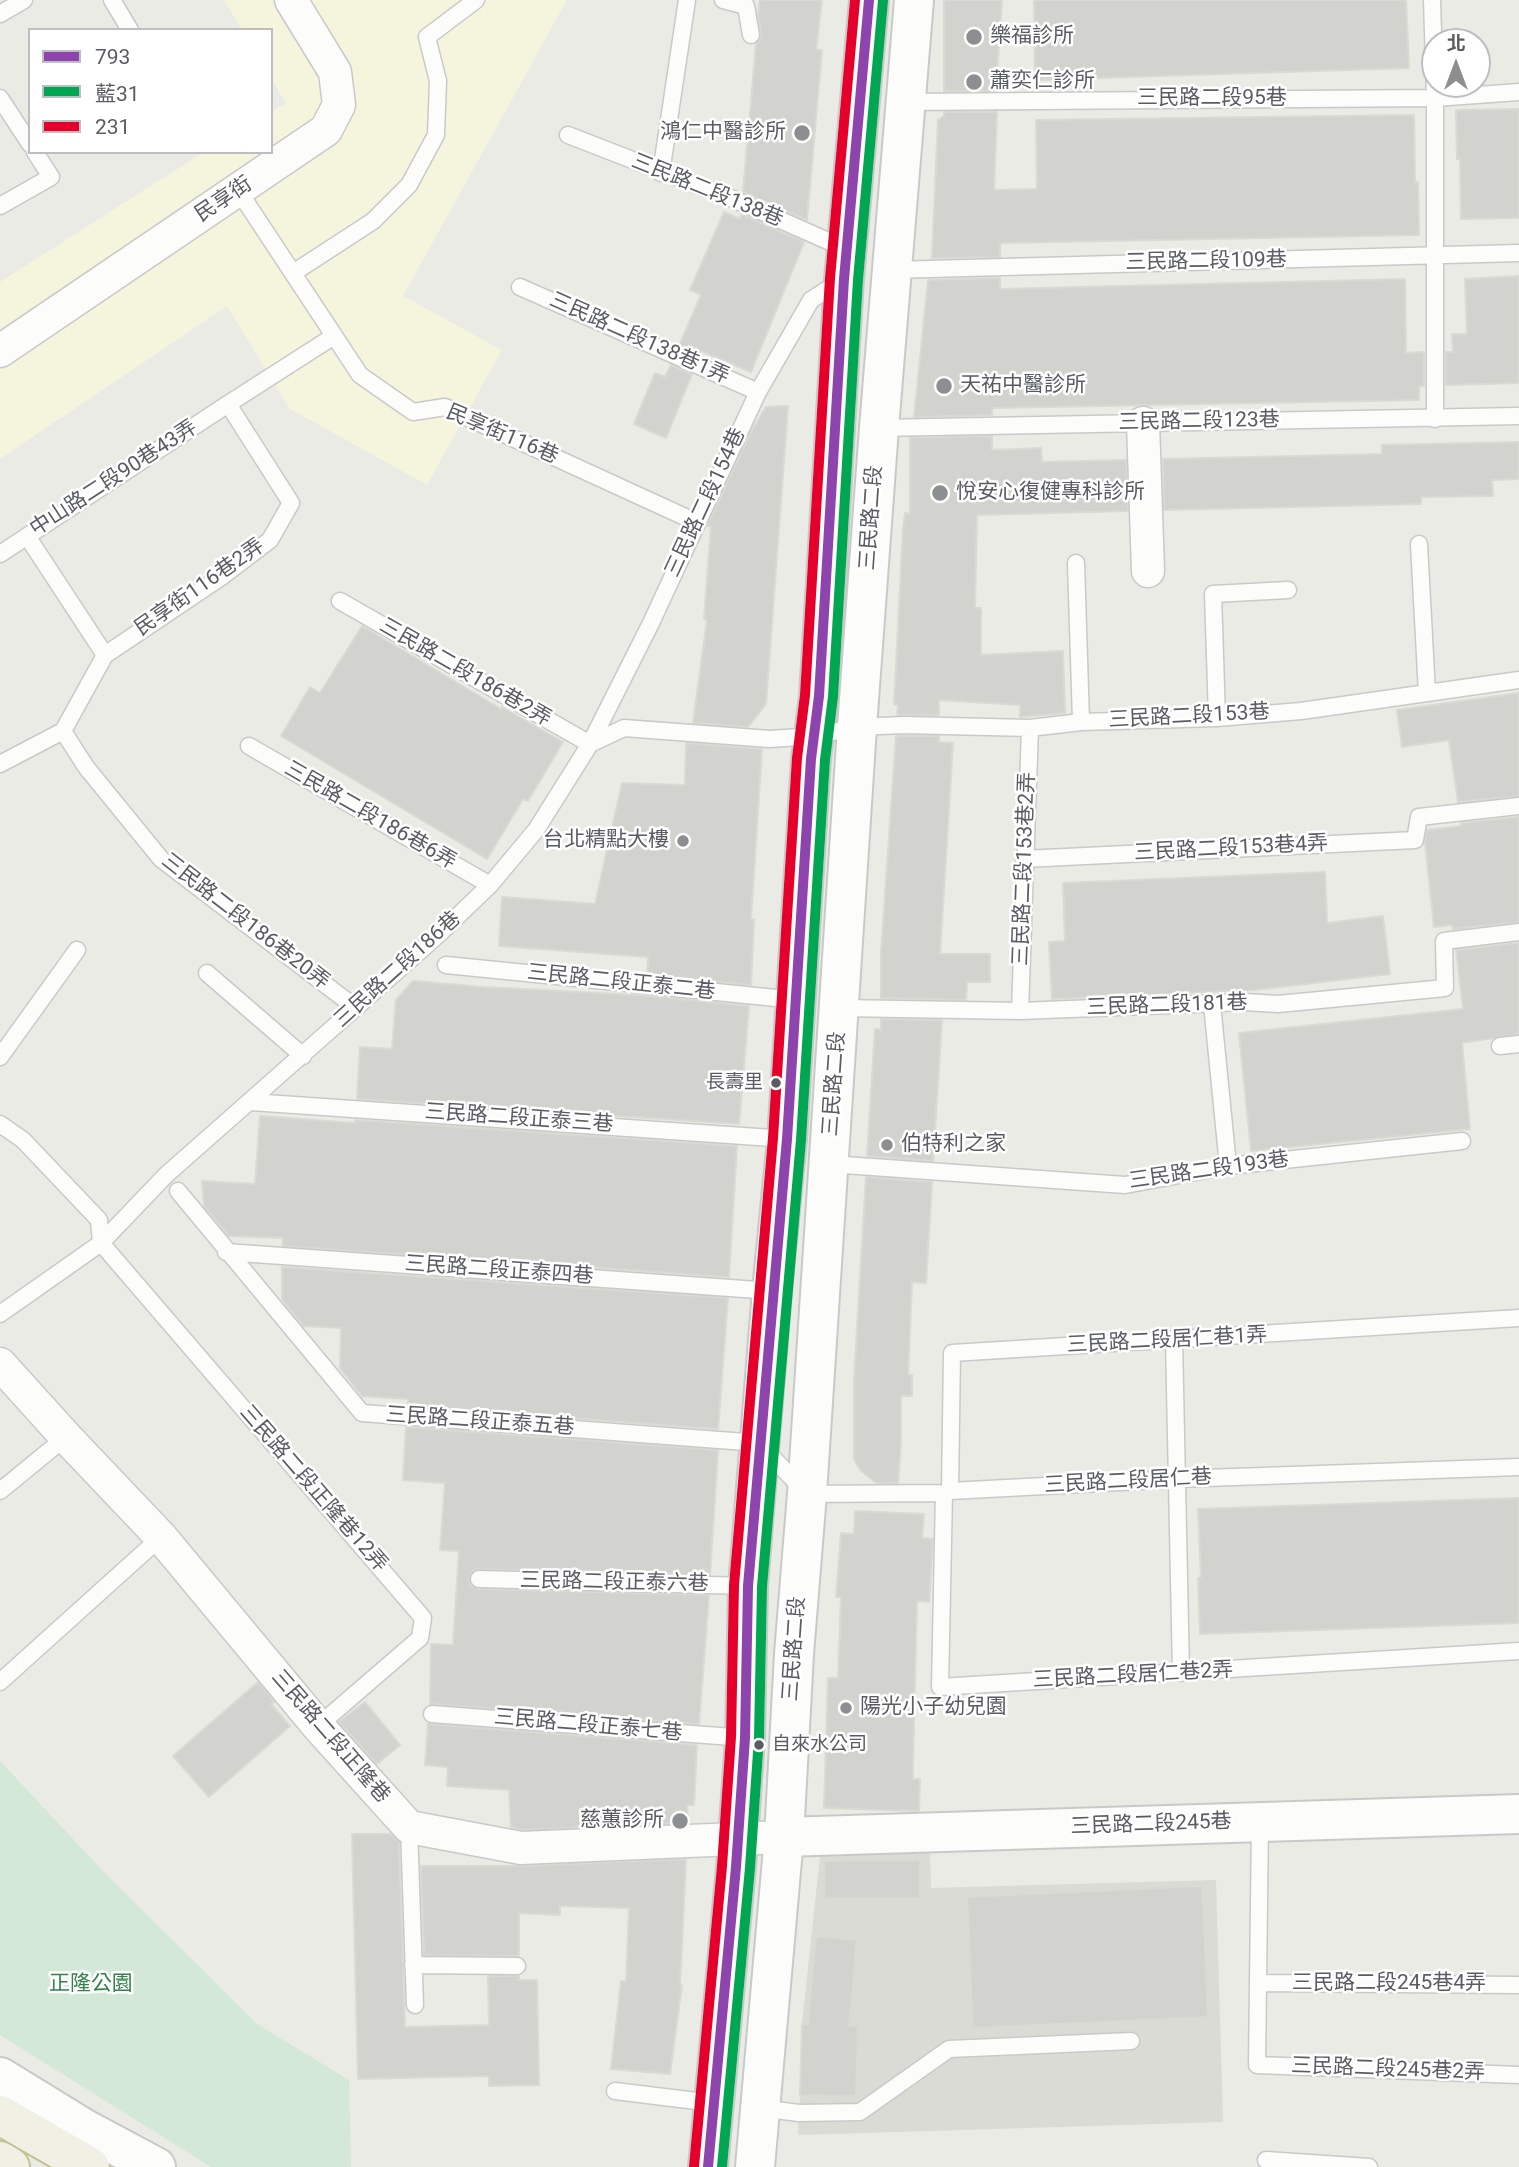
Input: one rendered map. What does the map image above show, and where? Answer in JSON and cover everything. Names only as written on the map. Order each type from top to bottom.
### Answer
[{"type":"highway","points":[[0,2115],[90,2167]]},
{"type":"highway","points":[[0,2161],[10,2167]]},
{"type":"street","name":"民享街","points":[[0,351],[326,130],[340,104],[335,72],[291,0]]},
{"type":"street","name":"三民路二段","points":[[708,2167],[738,1839],[745,1738],[748,1586],[787,1139],[814,736],[819,696],[845,264],[869,0]]},
{"type":"street","name":"三民路二段","points":[[755,2167],[784,1837],[794,1654],[841,1008],[879,428],[914,0]]},
{"type":"street","points":[[1143,423],[1148,571]]},
{"type":"street","name":"三民路二段正隆巷","points":[[0,1364],[161,1537],[318,1726],[409,1827]]},
{"type":"street","name":"三民路二段245巷","points":[[784,1837],[1519,1814]]},
{"type":"street","points":[[409,1827],[521,1848],[784,1837]]},
{"type":"street","points":[[0,2077],[83,2128],[156,2167]]},
{"type":"lane","points":[[0,14],[24,0]]},
{"type":"lane","points":[[112,0],[129,28]]},
{"type":"lane","points":[[293,273],[373,221],[409,185],[436,135],[438,81],[427,37],[476,0]]},
{"type":"lane","points":[[661,173],[687,0]]},
{"type":"lane","points":[[723,0],[746,6],[751,35]]},
{"type":"lane","points":[[1432,0],[1433,28]]},
{"type":"lane","name":"三民路二段95巷","points":[[1491,95],[1519,93]]},
{"type":"lane","points":[[0,98],[28,141]]},
{"type":"lane","points":[[1435,98],[1435,419]]},
{"type":"lane","name":"三民路二段95巷","points":[[905,102],[1435,98]]},
{"type":"lane","name":"三民路二段138巷","points":[[568,135],[733,199],[845,264]]},
{"type":"lane","points":[[0,206],[51,177],[36,154]]},
{"type":"lane","name":"民享街116巷","points":[[238,190],[360,375],[413,412],[445,407],[696,522]]},
{"type":"lane","name":"三民路二段109巷","points":[[893,270],[1519,253]]},
{"type":"lane","name":"三民路二段154巷","points":[[590,744],[651,623],[758,392],[811,300],[845,264]]},
{"type":"lane","name":"三民路二段138巷1弄","points":[[520,286],[758,392]]},
{"type":"lane","points":[[228,404],[334,336]]},
{"type":"lane","name":"中山路二段90巷43弄","points":[[0,554],[228,404]]},
{"type":"lane","name":"民享街116巷2弄","points":[[62,731],[105,655],[224,575],[270,540],[291,503],[228,404]]},
{"type":"lane","name":"三民路二段123巷","points":[[879,428],[1519,416]]},
{"type":"lane","points":[[27,536],[105,655]]},
{"type":"lane","points":[[1419,544],[1427,693]]},
{"type":"lane","points":[[1076,564],[1081,722]]},
{"type":"lane","points":[[1217,718],[1213,594],[1288,590]]},
{"type":"lane","name":"三民路二段186巷2弄","points":[[340,601],[590,744]]},
{"type":"lane","name":"三民路二段153巷","points":[[814,736],[858,727],[1030,727],[1081,722],[1217,718],[1301,711],[1519,680]]},
{"type":"lane","name":"三民路二段153巷2弄","points":[[1020,1011],[1030,727]]},
{"type":"lane","points":[[590,744],[624,728],[770,739],[814,736]]},
{"type":"lane","points":[[0,764],[62,731]]},
{"type":"lane","name":"三民路二段186巷20弄","points":[[62,731],[86,766],[161,859],[356,1008]]},
{"type":"lane","name":"三民路二段186巷","points":[[0,1314],[101,1243],[166,1175],[303,1056],[490,885],[536,830],[590,744]]},
{"type":"lane","name":"三民路二段186巷6弄","points":[[249,746],[490,885]]},
{"type":"lane","name":"三民路二段153巷4弄","points":[[1024,859],[1415,840],[1419,817],[1519,806]]},
{"type":"lane","name":"三民路二段181巷","points":[[841,1008],[1020,1011],[1245,1002],[1278,1004],[1445,988],[1444,941],[1519,932]]},
{"type":"lane","points":[[0,1056],[77,950]]},
{"type":"lane","name":"三民路二段正泰二巷","points":[[446,965],[796,1000]]},
{"type":"lane","points":[[207,973],[303,1056]]},
{"type":"lane","points":[[1212,1003],[1228,1166]]},
{"type":"lane","points":[[1500,1046],[1519,1044]]},
{"type":"lane","name":"三民路二段正泰三巷","points":[[251,1102],[787,1139]]},
{"type":"lane","points":[[0,1124],[23,1140],[99,1220],[101,1243]]},
{"type":"lane","name":"三民路二段193巷","points":[[830,1164],[1125,1185],[1228,1166],[1462,1141]]},
{"type":"lane","name":"三民路二段正泰五巷","points":[[178,1191],[362,1413],[759,1443]]},
{"type":"lane","name":"三民路二段正隆巷12弄","points":[[101,1243],[424,1618],[420,1639],[318,1726]]},
{"type":"lane","name":"三民路二段正泰四巷","points":[[226,1252],[772,1290]]},
{"type":"lane","name":"三民路二段居仁巷1弄","points":[[947,1492],[952,1353],[1519,1318]]},
{"type":"lane","points":[[1174,1340],[1181,1673]]},
{"type":"lane","points":[[0,1491],[66,1437]]},
{"type":"lane","points":[[759,1443],[807,1494]]},
{"type":"lane","name":"三民路二段居仁巷","points":[[807,1494],[947,1492],[1177,1479],[1519,1466]]},
{"type":"lane","name":"三民路二段居仁巷2弄","points":[[947,1492],[940,1687],[1519,1651]]},
{"type":"lane","points":[[0,1682],[161,1537]]},
{"type":"lane","name":"三民路二段正泰六巷","points":[[480,1579],[748,1586]]},
{"type":"lane","name":"三民路二段正泰七巷","points":[[432,1714],[745,1738]]},
{"type":"lane","points":[[1259,1983],[1260,1822]]},
{"type":"lane","points":[[409,1827],[415,2005]]},
{"type":"lane","points":[[413,1965],[517,1966]]},
{"type":"lane","name":"三民路二段245巷4弄","points":[[1259,1983],[1519,1985]]},
{"type":"lane","name":"三民路二段245巷2弄","points":[[1259,1983],[1257,2065],[1519,2075]]},
{"type":"lane","points":[[760,2108],[799,2113],[860,2112],[949,2049],[1131,2041]]},
{"type":"lane","points":[[615,2091],[714,2103]]},
{"type":"lane","points":[[1266,2160],[1369,2167]]},
{"type":"shaded area","points":[[224,0],[567,0],[403,296],[502,350],[427,485],[290,409],[227,306],[0,459],[0,282],[201,154],[273,154],[273,111],[286,103],[273,81],[273,28],[241,28]]},
{"type":"shaded area","points":[[930,1853],[931,1888],[1216,1880],[1223,2122],[798,2135],[800,2095],[855,2096],[858,2027],[802,2024],[820,1856]]},
{"type":"green space","name":"正隆公園","points":[[0,1761],[103,1871],[257,2024],[349,2080],[351,2167],[211,2167],[0,2035]]},
{"type":"building","points":[[760,0],[822,0],[816,50],[822,50],[807,220],[743,192],[756,44],[761,39],[758,14]]},
{"type":"building","points":[[944,0],[1002,0],[996,91],[944,91]]},
{"type":"building","points":[[1034,0],[1406,0],[1409,68],[1035,80]]},
{"type":"building","points":[[1519,109],[1519,218],[1461,219],[1456,110]]},
{"type":"building","points":[[944,112],[997,112],[994,190],[1037,189],[1036,120],[1414,115],[1419,235],[1000,243],[1000,257],[932,258],[938,120],[944,116]]},
{"type":"building","points":[[724,212],[740,219],[741,214],[804,242],[751,372],[701,351],[700,355],[679,346],[701,295],[690,290]]},
{"type":"building","points":[[1519,276],[1519,383],[1446,385],[1446,352],[1453,352],[1452,334],[1467,334],[1465,279]]},
{"type":"building","points":[[1000,278],[1000,289],[1405,279],[1406,353],[1424,352],[1424,386],[1419,386],[1419,400],[992,408],[992,415],[914,417],[928,280]]},
{"type":"building","points":[[671,365],[692,374],[666,438],[634,424],[655,373],[665,377]]},
{"type":"building","points":[[788,406],[766,704],[748,727],[693,723],[707,620],[704,619],[711,526],[707,526],[752,430],[766,407]]},
{"type":"building","points":[[992,436],[992,450],[1041,448],[1042,462],[1126,460],[1128,511],[977,515],[975,608],[981,608],[981,655],[1063,651],[1065,713],[1020,717],[1020,705],[939,700],[939,715],[897,715],[898,706],[894,704],[903,529],[905,513],[910,514],[910,438]]},
{"type":"building","points":[[1519,442],[1519,479],[1492,480],[1493,496],[1421,497],[1421,504],[1164,510],[1163,459],[1382,454],[1382,445]]},
{"type":"building","points":[[362,626],[501,709],[502,707],[563,742],[528,801],[523,799],[487,859],[281,736],[310,687],[320,693]]},
{"type":"building","points":[[1519,693],[1519,796],[1458,802],[1449,740],[1402,747],[1397,710]]},
{"type":"building","points":[[896,736],[939,736],[939,742],[953,743],[940,954],[990,954],[990,982],[967,982],[966,1000],[881,998],[881,953]]},
{"type":"building","points":[[686,743],[762,749],[751,919],[754,919],[751,985],[647,975],[648,957],[499,946],[502,897],[595,904],[622,783],[685,785]]},
{"type":"building","points":[[1519,817],[1519,922],[1453,929],[1452,925],[1434,927],[1425,842],[1427,830],[1461,826],[1461,823]]},
{"type":"building","points":[[1325,872],[1327,923],[1383,916],[1390,974],[1255,990],[1052,999],[1049,942],[1065,941],[1063,883]]},
{"type":"building","points":[[1519,943],[1519,1034],[1462,1043],[1470,1129],[1251,1151],[1239,1033],[1463,1009],[1456,950]]},
{"type":"building","points":[[413,981],[637,995],[749,1006],[739,1124],[357,1099],[360,1047],[392,1049],[396,1000]]},
{"type":"building","points":[[881,1019],[942,1020],[933,1161],[867,1156],[875,1029],[881,1030]]},
{"type":"building","points":[[260,1116],[737,1146],[729,1277],[283,1246],[283,1238],[229,1236],[204,1206],[202,1181],[255,1184]]},
{"type":"building","points":[[866,1177],[932,1182],[926,1283],[912,1282],[908,1375],[912,1375],[912,1396],[901,1396],[898,1483],[876,1483],[860,1470],[854,1459],[854,1380]]},
{"type":"building","points":[[282,1267],[728,1298],[718,1429],[408,1406],[408,1399],[362,1396],[340,1368],[341,1328],[303,1326],[282,1299]]},
{"type":"building","points":[[406,1427],[718,1450],[710,1575],[479,1569],[473,1570],[469,1578],[470,1585],[479,1589],[709,1595],[699,1724],[430,1704],[431,1644],[453,1645],[459,1551],[440,1550],[445,1483],[403,1480]]},
{"type":"building","points":[[1519,1498],[1519,1623],[1200,1634],[1198,1509]]},
{"type":"building","points":[[855,1511],[924,1514],[922,1538],[933,1539],[929,1602],[917,1601],[913,1779],[920,1779],[919,1811],[824,1808],[828,1678],[838,1678],[841,1597],[836,1597],[841,1533],[854,1534]]},
{"type":"building","points":[[258,1682],[274,1702],[271,1704],[290,1726],[209,1797],[173,1756]]},
{"type":"building","points":[[365,1702],[400,1745],[377,1764],[339,1722]]},
{"type":"building","points":[[428,1724],[697,1745],[694,1805],[687,1805],[688,1823],[522,1830],[511,1827],[509,1790],[447,1786],[448,1767],[425,1765]]},
{"type":"building","points":[[352,1834],[390,1834],[399,1841],[405,2027],[489,2025],[488,1976],[519,1976],[519,1980],[537,1980],[539,2085],[489,2086],[489,2076],[358,2079]]},
{"type":"building","points":[[686,1859],[682,1985],[670,2074],[611,2069],[621,1981],[626,1981],[629,1908],[560,1906],[560,1915],[519,1913],[519,1956],[424,1955],[421,1866],[522,1866]]},
{"type":"building","points":[[920,1860],[920,1898],[824,1899],[824,1861]]},
{"type":"building","points":[[1202,1886],[1208,2017],[973,2028],[967,1897]]},
{"type":"building","points":[[816,1936],[857,1940],[849,2026],[858,2026],[856,2096],[800,2095],[802,2024],[808,2024]]},
{"type":"transit line","name":"231","points":[[694,2166],[722,1866],[731,1737],[734,1585],[773,1138],[797,758],[805,695],[830,278],[855,0]]},
{"type":"transit line","name":"793","points":[[708,2167],[736,1867],[745,1738],[748,1586],[787,1139],[811,759],[819,696],[844,279],[869,0]]},
{"type":"transit line","name":"藍31","points":[[722,2167],[750,1868],[759,1738],[762,1587],[801,1140],[825,760],[833,697],[858,280],[883,1]]},
{"type":"place","name":"樂福診所","points":[[974,37]]},
{"type":"place","name":"蕭奕仁診所","points":[[974,82]]},
{"type":"place","name":"鴻仁中醫診所","points":[[802,133]]},
{"type":"place","name":"天祐中醫診所","points":[[944,386]]},
{"type":"place","name":"悅安心復健專科診所","points":[[940,493]]},
{"type":"place","name":"台北精點大樓","points":[[683,841]]},
{"type":"place","name":"長壽里","points":[[776,1083]]},
{"type":"place","name":"伯特利之家","points":[[887,1145]]},
{"type":"place","name":"陽光小子幼兒園","points":[[846,1708]]},
{"type":"place","name":"自來水公司","points":[[759,1745]]},
{"type":"place","name":"慈蕙診所","points":[[680,1821]]}]
